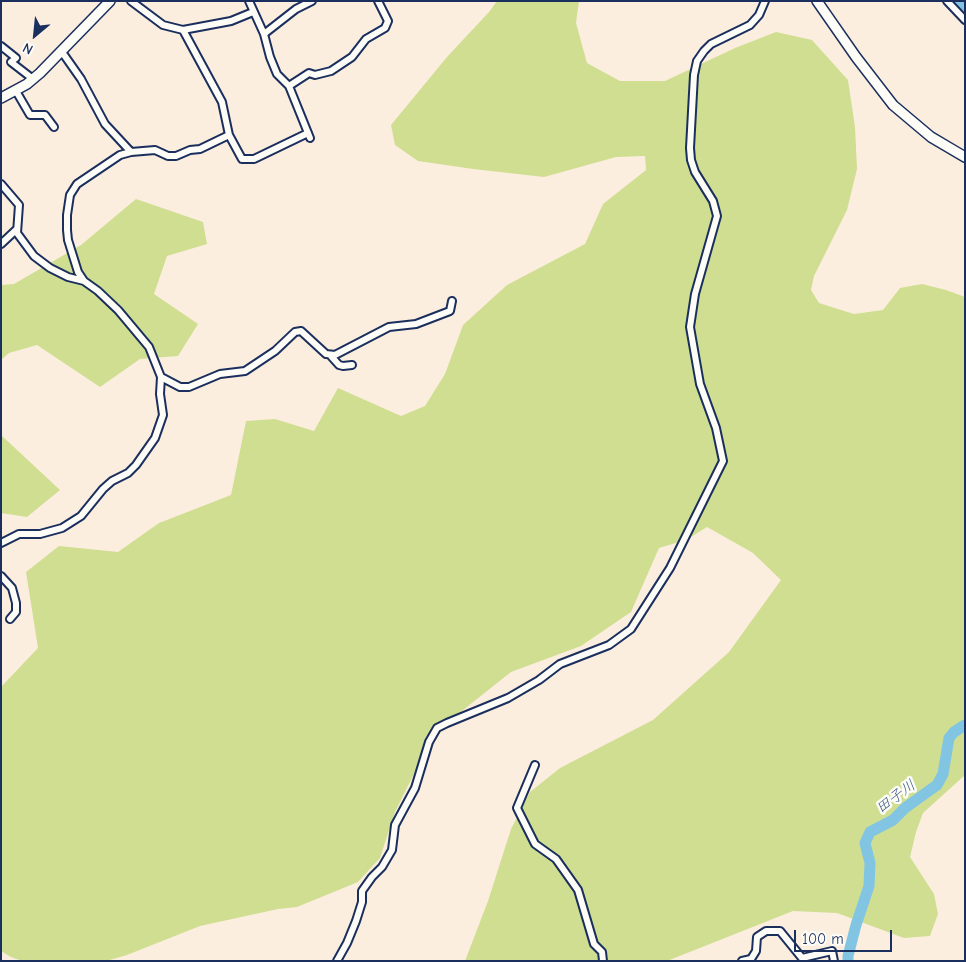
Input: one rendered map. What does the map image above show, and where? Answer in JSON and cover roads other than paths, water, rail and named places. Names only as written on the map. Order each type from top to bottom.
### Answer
[{"type":"street","points":[[1,98],[16,91],[33,79],[62,52],[110,1]]},
{"type":"street","points":[[131,1],[163,25],[183,30],[232,21],[253,12]]},
{"type":"street","points":[[183,30],[222,102],[229,135],[242,159],[254,160],[309,136],[289,86],[277,74],[264,34],[249,1]]},
{"type":"street","points":[[264,34],[296,10],[312,1]]},
{"type":"street","points":[[289,86],[309,73],[315,75],[331,71],[352,57],[366,39],[385,28],[388,21],[378,1]]},
{"type":"street","points":[[337,961],[356,921],[362,902],[362,891],[382,867],[392,850],[395,825],[415,788],[429,742],[437,728],[508,698],[539,680],[560,664],[609,645],[631,629],[670,568],[723,461],[716,428],[700,384],[690,327],[695,294],[717,216],[713,201],[695,172],[691,160],[694,75],[697,61],[704,50],[710,44],[750,25],[759,15],[765,1]]},
{"type":"street","points":[[817,1],[856,58],[893,105],[931,137],[965,157]]},
{"type":"street","points":[[947,1],[965,20]]},
{"type":"street","points":[[1,46],[16,58],[12,62],[33,79]]},
{"type":"street","points":[[62,52],[81,79],[105,124],[131,152]]},
{"type":"street","points":[[16,91],[30,115],[45,115],[54,127]]},
{"type":"street","points":[[1,543],[19,534],[40,534],[62,528],[75,521],[103,489],[112,481],[128,473],[136,465],[155,438],[163,415],[160,377],[149,347],[140,334],[112,304],[84,281],[78,272],[68,240],[67,215],[70,196],[78,184],[87,176],[120,155],[155,150],[168,156],[176,156],[229,135]]},
{"type":"street","points":[[1,184],[19,205],[17,233],[34,256],[68,277],[84,281]]},
{"type":"street","points":[[1,244],[17,228]]},
{"type":"street","points":[[330,355],[335,355],[389,327],[416,324],[450,311],[452,301]]},
{"type":"street","points":[[160,377],[180,387],[189,387],[220,374],[245,371],[275,351],[295,332],[301,331],[339,365],[352,365]]},
{"type":"street","points":[[1,576],[12,588],[16,603],[16,612],[10,619]]},
{"type":"street","points":[[535,765],[516,808],[535,844],[556,859],[578,890],[594,944],[602,952],[603,961]]},
{"type":"street","points":[[742,961],[751,959],[756,951],[757,937],[766,931],[780,931],[802,958],[832,951],[834,961]]},
{"type":"waterway","name":"田子川","points":[[959,1],[965,6]]},
{"type":"waterway","name":"田子川","points":[[848,961],[856,925],[869,886],[870,863],[865,843],[870,832],[893,820],[905,808],[937,785],[943,774],[949,738],[954,732],[965,725]]}]
